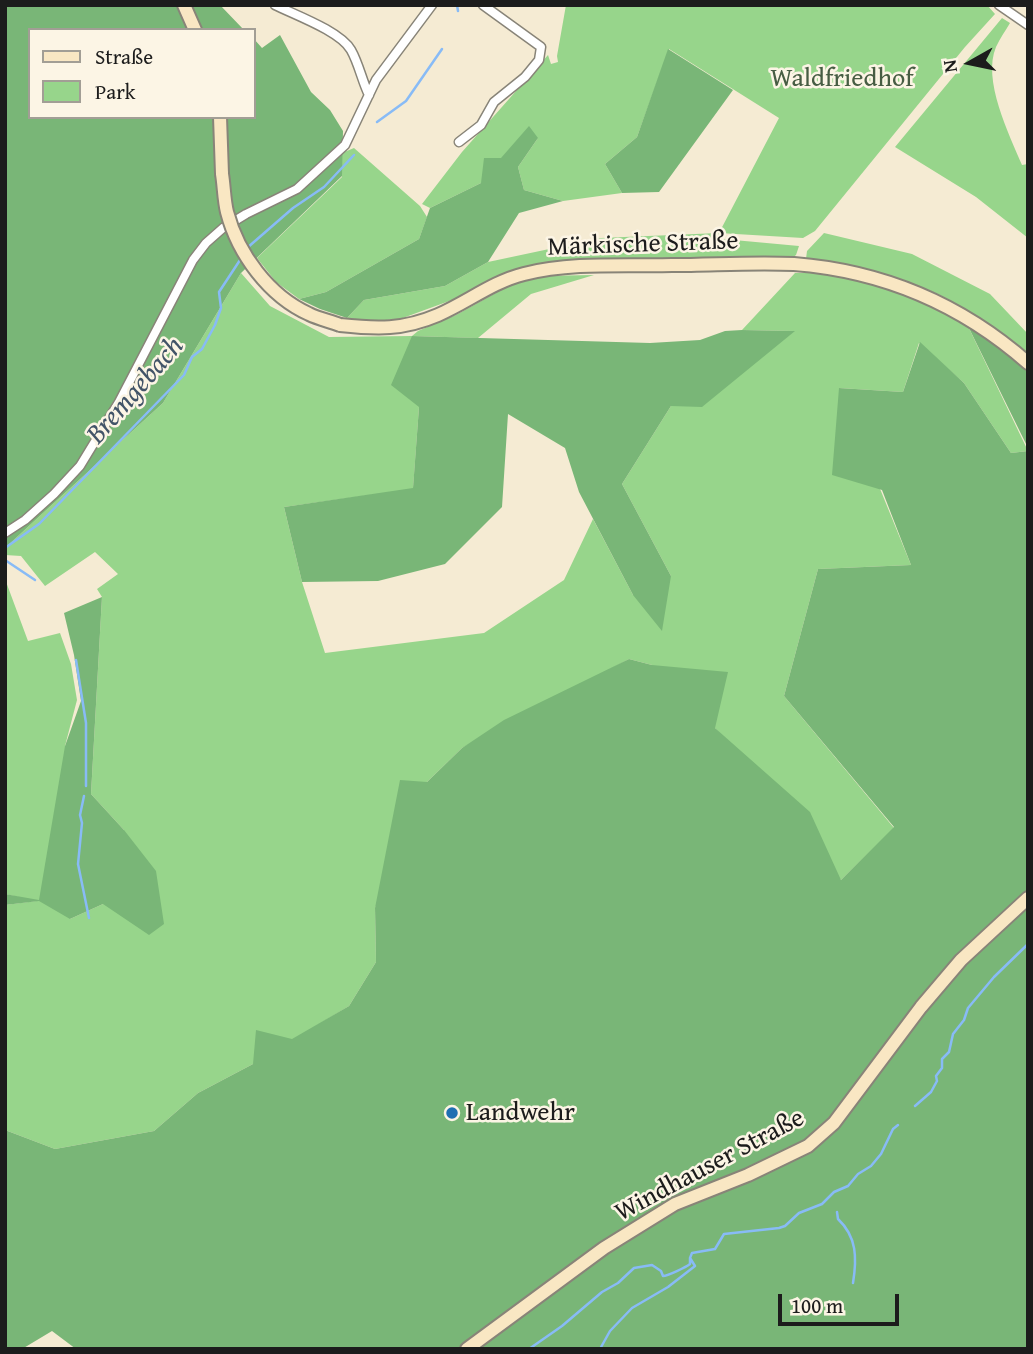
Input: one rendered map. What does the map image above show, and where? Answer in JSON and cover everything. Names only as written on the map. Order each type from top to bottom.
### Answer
[{"type":"main road","points":[[184,5],[194,28]]},
{"type":"main road","name":"Märkische Straße","points":[[220,119],[222,174],[227,211],[245,254],[259,275],[290,303],[309,314],[340,325],[377,329],[414,323],[438,315],[502,281],[544,270],[643,265],[792,264],[858,274],[899,285],[935,300],[967,316],[1028,363]]},
{"type":"main road","name":"Windhauser Straße","points":[[467,1349],[604,1248],[675,1204],[748,1175],[808,1146],[834,1123],[921,1007],[961,960],[1028,898]]},
{"type":"street","points":[[275,5],[345,42],[369,95]]},
{"type":"street","points":[[5,533],[25,520],[80,466],[119,402],[193,260],[206,243],[246,214],[297,189],[345,145],[376,80],[432,5]]},
{"type":"street","points":[[459,142],[481,125],[494,102],[525,77],[539,60],[541,47],[483,5]]},
{"type":"street","points":[[999,5],[1028,25]]},
{"type":"street","points":[[1009,13],[1016,5]]},
{"type":"green space","points":[[5,5],[220,5],[242,28],[28,28],[28,119],[256,119],[256,41],[262,48],[280,35],[311,92],[330,110],[343,131],[342,176],[241,273],[163,403],[5,548]]},
{"type":"green space","name":"Waldfriedhof","points":[[566,5],[987,5],[995,14],[815,231],[803,238],[719,233],[779,118],[669,49],[637,137],[605,164],[622,193],[563,201],[524,190],[518,167],[538,138],[481,183],[430,208],[422,204],[462,152],[548,55],[551,64],[558,62]]},
{"type":"green space","points":[[1002,18],[1010,23],[996,47],[992,75],[1010,138],[1022,165],[1028,164],[1028,238],[976,197],[895,147]]},
{"type":"green space","points":[[668,49],[733,90],[659,192],[622,193],[605,164],[637,137]]},
{"type":"green space","points":[[529,126],[538,138],[518,167],[524,190],[563,201],[519,213],[488,262],[445,286],[364,300],[347,318],[299,299],[326,292],[419,239],[430,208],[481,183],[484,158],[501,158]]},
{"type":"green space","points":[[354,148],[420,206],[427,217],[419,239],[326,292],[299,299],[276,282],[257,258],[342,177],[342,153]]},
{"type":"green space","points":[[719,233],[723,239],[799,246],[796,255],[789,260],[536,265],[494,278],[452,300],[400,319],[372,321],[347,318],[364,300],[445,286],[488,262],[601,238]]},
{"type":"green space","points":[[824,233],[912,254],[990,294],[1028,334],[1028,357],[976,316],[925,288],[870,271],[806,259],[807,251]]},
{"type":"green space","points":[[241,273],[270,306],[329,337],[412,336],[419,407],[413,489],[284,507],[302,582],[325,653],[484,633],[564,580],[593,519],[633,595],[671,576],[622,484],[671,406],[794,331],[742,330],[795,273],[820,273],[896,289],[965,320],[1028,451],[1011,453],[964,383],[919,343],[903,392],[839,388],[911,565],[818,569],[784,696],[894,828],[841,880],[715,728],[652,665],[629,659],[462,748],[427,782],[375,908],[376,962],[349,1006],[253,1064],[198,1093],[154,1131],[55,1149],[5,1130],[5,905],[36,901],[5,894],[5,579],[28,641],[60,633],[71,664],[77,700],[65,746],[70,919],[103,904],[124,830],[91,794],[102,597],[97,589],[118,574],[95,552],[45,586],[21,556],[5,555],[5,548],[163,403]]},
{"type":"green space","points":[[594,275],[531,294],[478,338],[412,336],[512,284],[538,276]]},
{"type":"green space","points":[[965,320],[1028,372],[1028,448]]},
{"type":"green space","points":[[725,331],[795,331],[702,407],[671,406],[622,484],[671,576],[662,631],[633,595],[579,492],[565,448],[508,414],[502,507],[445,564],[378,581],[302,582],[284,507],[413,488],[419,407],[391,385],[412,336],[650,343],[700,340]]},
{"type":"green space","points":[[920,342],[964,383],[1011,453],[1028,451],[1028,1349],[76,1349],[52,1331],[22,1349],[5,1349],[5,1130],[55,1149],[154,1131],[198,1093],[253,1064],[256,1030],[292,1039],[349,1006],[376,962],[375,908],[400,780],[427,782],[462,748],[504,720],[629,659],[652,665],[728,672],[715,728],[810,812],[841,880],[894,827],[784,696],[818,569],[911,565],[882,490],[832,475],[839,388],[903,392]]},
{"type":"green space","points":[[102,597],[91,794],[156,871],[164,924],[149,935],[103,904],[70,919],[39,901],[5,905],[5,894],[39,900],[65,746],[81,701],[64,613]]},
{"type":"waterway","name":"Bremgebach","points":[[457,5],[458,11]]},
{"type":"waterway","name":"Bremgebach","points":[[377,122],[406,101],[442,49]]},
{"type":"waterway","name":"Bremgebach","points":[[247,248],[293,208],[324,187],[354,155]]},
{"type":"waterway","name":"Bremgebach","points":[[5,548],[39,524],[184,375],[192,357],[202,349],[215,325],[221,308],[219,292],[242,257]]},
{"type":"waterway","points":[[5,560],[35,580]]},
{"type":"waterway","points":[[76,660],[86,723],[86,786]]},
{"type":"waterway","points":[[84,796],[80,815],[82,823],[78,864],[89,918]]},
{"type":"waterway","points":[[915,1106],[931,1092],[937,1081],[942,1059],[949,1052],[953,1034],[964,1020],[968,1008],[994,977],[1028,944]]},
{"type":"waterway","points":[[600,1349],[610,1331],[632,1308],[668,1287],[695,1266],[690,1258],[692,1253],[715,1249],[724,1234],[785,1226],[799,1213],[822,1204],[834,1192],[848,1186],[858,1174],[871,1166],[898,1125]]},
{"type":"waterway","points":[[837,1212],[854,1248],[853,1283]]},
{"type":"waterway","points":[[529,1349],[562,1326],[602,1292],[618,1283],[634,1268],[652,1265],[665,1276],[690,1264],[690,1258]]},
{"type":"place","name":"Landwehr","points":[[452,1113]]}]
